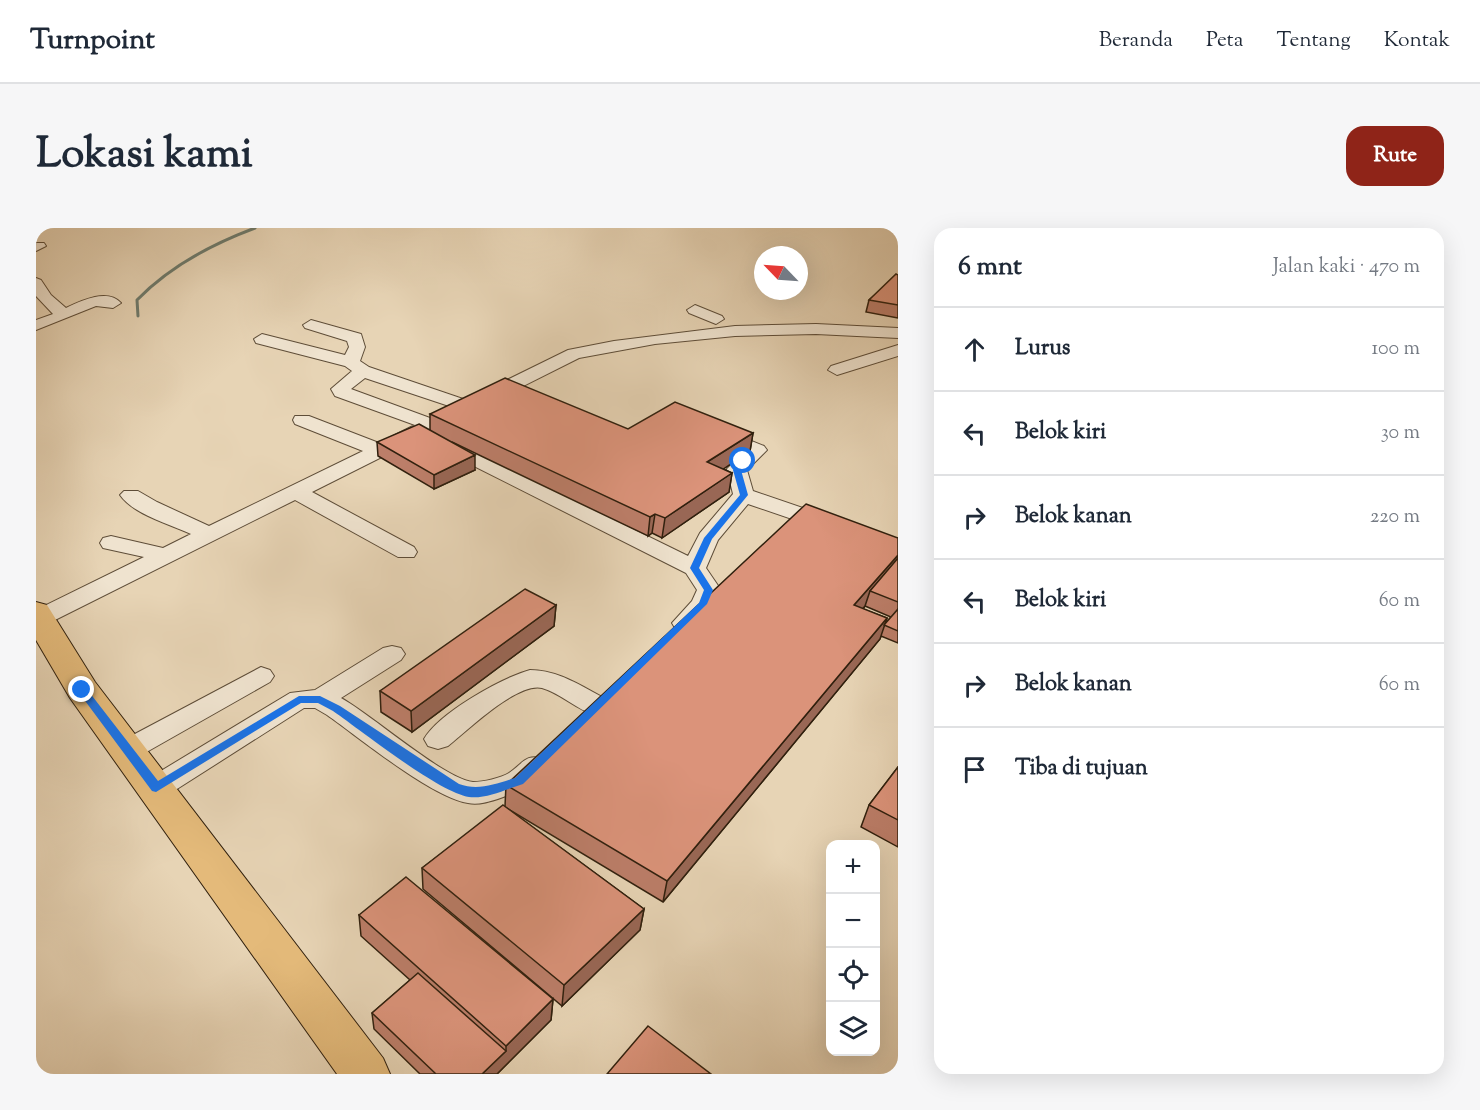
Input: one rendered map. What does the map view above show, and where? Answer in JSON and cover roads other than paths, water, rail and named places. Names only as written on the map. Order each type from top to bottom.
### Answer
[{"type":"main road","points":[[38,615],[82,690],[366,1074]]},
{"type":"street","points":[[36,283],[45,298],[64,315]]},
{"type":"street","points":[[36,325],[94,301],[113,303]]},
{"type":"street","points":[[696,310],[716,325]]},
{"type":"street","points":[[716,325],[732,313]]},
{"type":"street","points":[[311,325],[355,338],[357,366],[340,389],[341,392],[430,424]]},
{"type":"street","points":[[38,615],[298,493],[430,424],[574,354],[716,325],[821,328],[897,335]]},
{"type":"street","points":[[837,370],[897,335]]},
{"type":"street","points":[[261,339],[357,366],[466,406]]},
{"type":"street","points":[[302,420],[380,450]]},
{"type":"street","points":[[700,427],[760,445],[755,454],[743,461],[737,470],[744,495]]},
{"type":"street","points":[[457,450],[694,568],[709,590],[706,598],[666,640]]},
{"type":"street","points":[[298,493],[406,552]]},
{"type":"street","points":[[131,495],[149,507],[211,535]]},
{"type":"street","points":[[744,495],[854,534]]},
{"type":"street","points":[[694,568],[708,538],[744,495]]},
{"type":"street","points":[[111,543],[166,556]]},
{"type":"street","points":[[320,699],[392,654]]},
{"type":"street","points":[[126,751],[261,676]]},
{"type":"street","points":[[438,739],[501,692],[525,679],[540,679],[596,706]]},
{"type":"street","points":[[156,788],[299,699],[320,699],[369,729],[434,776],[470,793],[491,790],[519,781],[549,751]]},
{"type":"waterway","points":[[138,316],[137,300],[163,277],[207,249],[255,228]]}]
